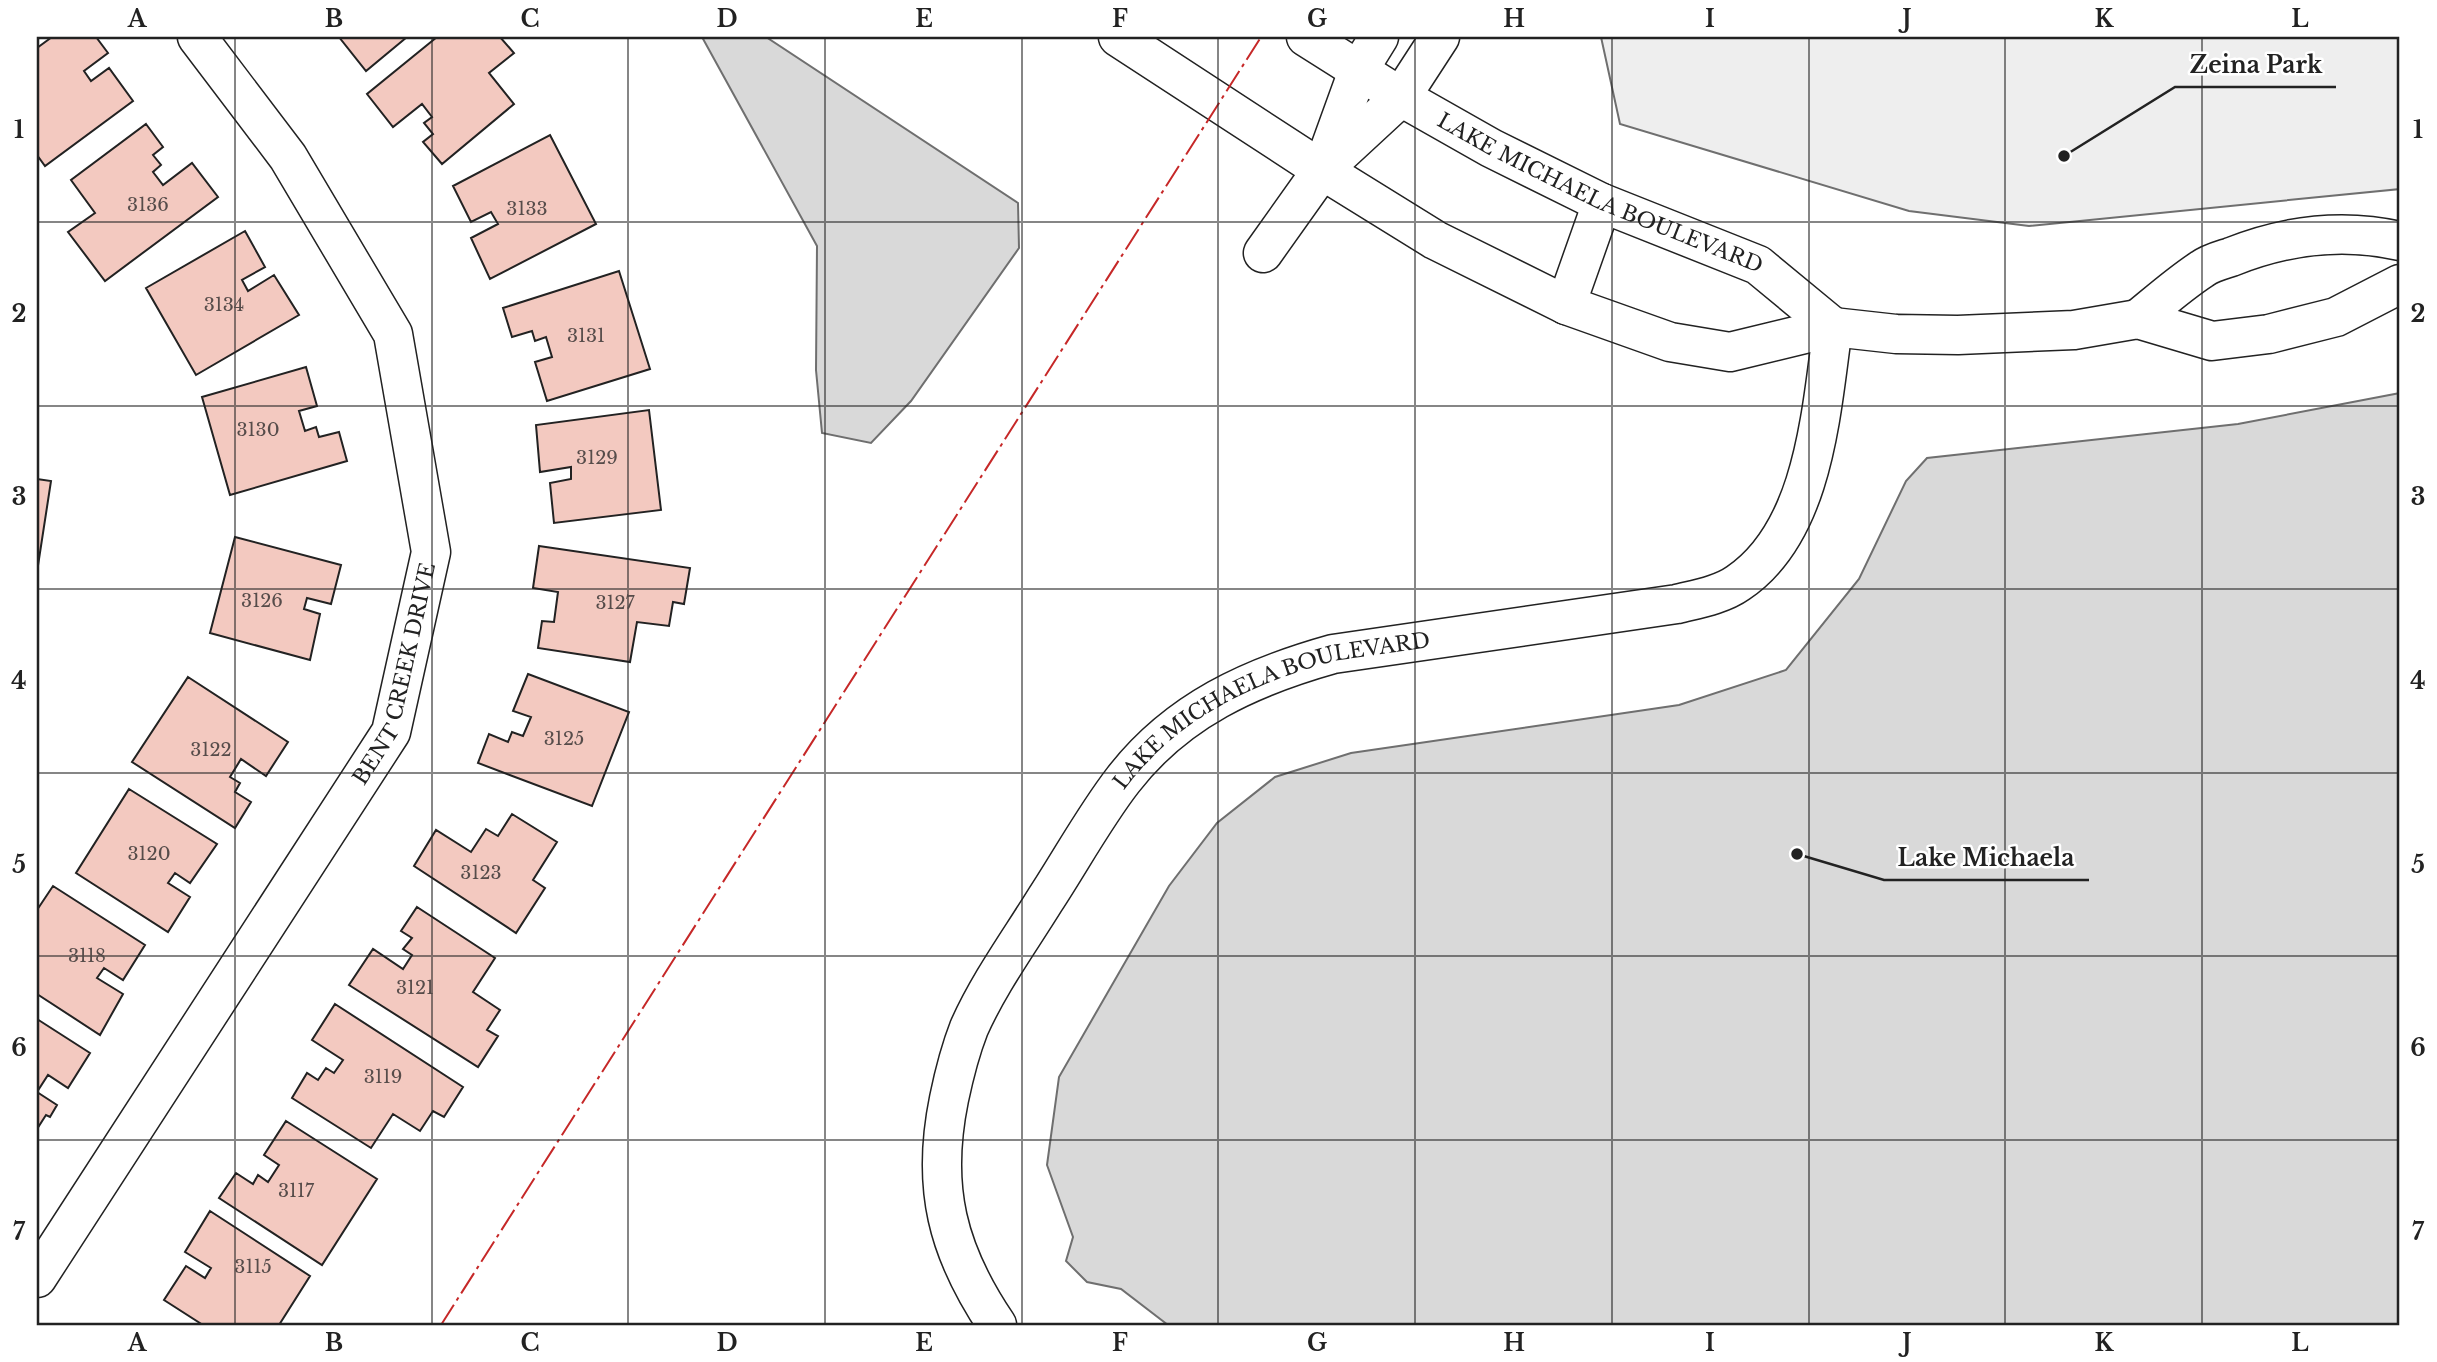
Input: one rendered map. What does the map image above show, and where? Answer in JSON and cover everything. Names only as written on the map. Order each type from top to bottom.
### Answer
[{"type":"street","name":"BENT CREEK DRIVE","points":[[37,1278],[391,732],[431,552],[393,334],[288,157],[197,37]]},
{"type":"street","points":[[1118,37],[1435,240],[1566,305],[1670,342],[1730,352],[1833,327],[1896,334],[1958,335],[2074,330],[2138,319],[2212,341],[2269,334],[2336,317],[2400,284]]},
{"type":"street","name":"LAKE MICHAELA BOULEVARD","points":[[997,1325],[977,1295],[958,1255],[946,1212],[940,1172],[944,1125],[954,1074],[969,1029],[990,987],[1123,780],[1156,743],[1188,718],[1252,681],[1333,654],[1677,604],[1705,597],[1736,584],[1754,570],[1785,530],[1797,505],[1816,442],[1833,327],[1758,265],[1602,203],[1491,148],[1401,97],[1306,37]]},
{"type":"street","points":[[1322,170],[1358,71],[1379,37]]},
{"type":"street","points":[[1263,253],[1322,170],[1401,97],[1440,37]]},
{"type":"street","points":[[1566,305],[1602,203]]},
{"type":"street","points":[[2138,319],[2204,268],[2252,248],[2293,237],[2332,234],[2372,235],[2400,241]]},
{"type":"shaded area","points":[[702,37],[766,37],[1018,203],[1019,248],[911,401],[871,443],[822,433],[816,370],[817,246]]},
{"type":"shaded area","points":[[1601,37],[2400,37],[2400,189],[2029,226],[1909,211],[1620,124]]},
{"type":"shaded area","points":[[2400,393],[2400,1325],[1168,1325],[1121,1289],[1087,1282],[1066,1261],[1073,1237],[1047,1165],[1059,1077],[1169,886],[1217,823],[1275,777],[1351,753],[1679,705],[1786,670],[1859,579],[1906,481],[1927,458],[2238,424]]},
{"type":"building","points":[[52,37],[96,37],[108,53],[84,71],[91,81],[109,68],[133,101],[45,166],[37,155],[37,48]]},
{"type":"building","points":[[339,37],[407,37],[366,71]]},
{"type":"building","points":[[437,37],[500,37],[514,53],[489,73],[514,104],[442,164],[423,142],[433,134],[424,123],[432,117],[422,104],[393,127],[367,94]]},
{"type":"building","points":[[146,124],[163,147],[153,155],[161,165],[153,172],[163,185],[192,163],[218,197],[105,281],[68,232],[95,213],[71,180]]},
{"type":"building","points":[[550,135],[596,224],[490,279],[471,238],[498,224],[491,212],[471,222],[453,186]]},
{"type":"building","points":[[245,231],[265,267],[242,280],[248,291],[274,275],[299,315],[196,375],[146,288]]},
{"type":"building","points":[[619,271],[650,369],[547,401],[535,362],[552,357],[546,337],[535,341],[532,331],[512,337],[503,308]]},
{"type":"building","points":[[306,367],[317,406],[299,411],[305,431],[316,427],[319,437],[339,432],[347,461],[230,495],[202,397]]},
{"type":"building","points":[[649,410],[661,510],[554,523],[550,483],[571,479],[571,467],[540,472],[536,425]]},
{"type":"building","points":[[37,479],[51,481],[37,572]]},
{"type":"building","points":[[235,537],[341,565],[331,604],[307,598],[304,609],[320,614],[310,660],[210,633]]},
{"type":"building","points":[[539,546],[690,568],[684,604],[673,602],[669,626],[637,622],[630,662],[538,648],[542,621],[554,622],[558,592],[533,588]]},
{"type":"building","points":[[528,674],[629,712],[592,806],[478,763],[489,734],[508,742],[512,732],[523,736],[531,717],[513,711]]},
{"type":"building","points":[[188,677],[288,742],[266,776],[241,759],[230,777],[240,783],[235,792],[251,802],[235,828],[132,762]]},
{"type":"building","points":[[129,789],[217,844],[190,883],[175,873],[168,883],[190,897],[168,932],[76,873]]},
{"type":"building","points":[[512,814],[557,842],[533,880],[545,888],[516,933],[414,866],[436,830],[471,852],[486,829],[498,836]]},
{"type":"building","points":[[53,886],[145,945],[123,980],[104,968],[97,978],[123,994],[100,1035],[37,994],[37,910]]},
{"type":"building","points":[[417,907],[495,958],[473,992],[500,1010],[487,1030],[498,1036],[478,1067],[349,985],[373,949],[403,969],[412,955],[403,949],[412,938],[401,931]]},
{"type":"building","points":[[335,1004],[463,1087],[444,1117],[433,1111],[420,1131],[393,1114],[371,1148],[292,1098],[307,1073],[318,1080],[326,1068],[334,1073],[343,1060],[312,1040]]},
{"type":"building","points":[[37,1019],[90,1053],[68,1088],[48,1075],[37,1092]]},
{"type":"building","points":[[37,1092],[57,1105],[50,1117],[46,1115],[37,1129]]},
{"type":"building","points":[[286,1121],[377,1179],[322,1265],[219,1198],[236,1173],[253,1184],[258,1175],[268,1182],[279,1165],[264,1155]]},
{"type":"building","points":[[210,1211],[310,1276],[279,1325],[203,1325],[164,1300],[186,1266],[205,1278],[211,1268],[185,1252]]},
{"type":"power","points":[[441,1325],[1261,37]]},
{"type":"place","name":"Zeina Park","points":[[2064,156]]},
{"type":"place","name":"Lake Michaela","points":[[1797,854]]}]
